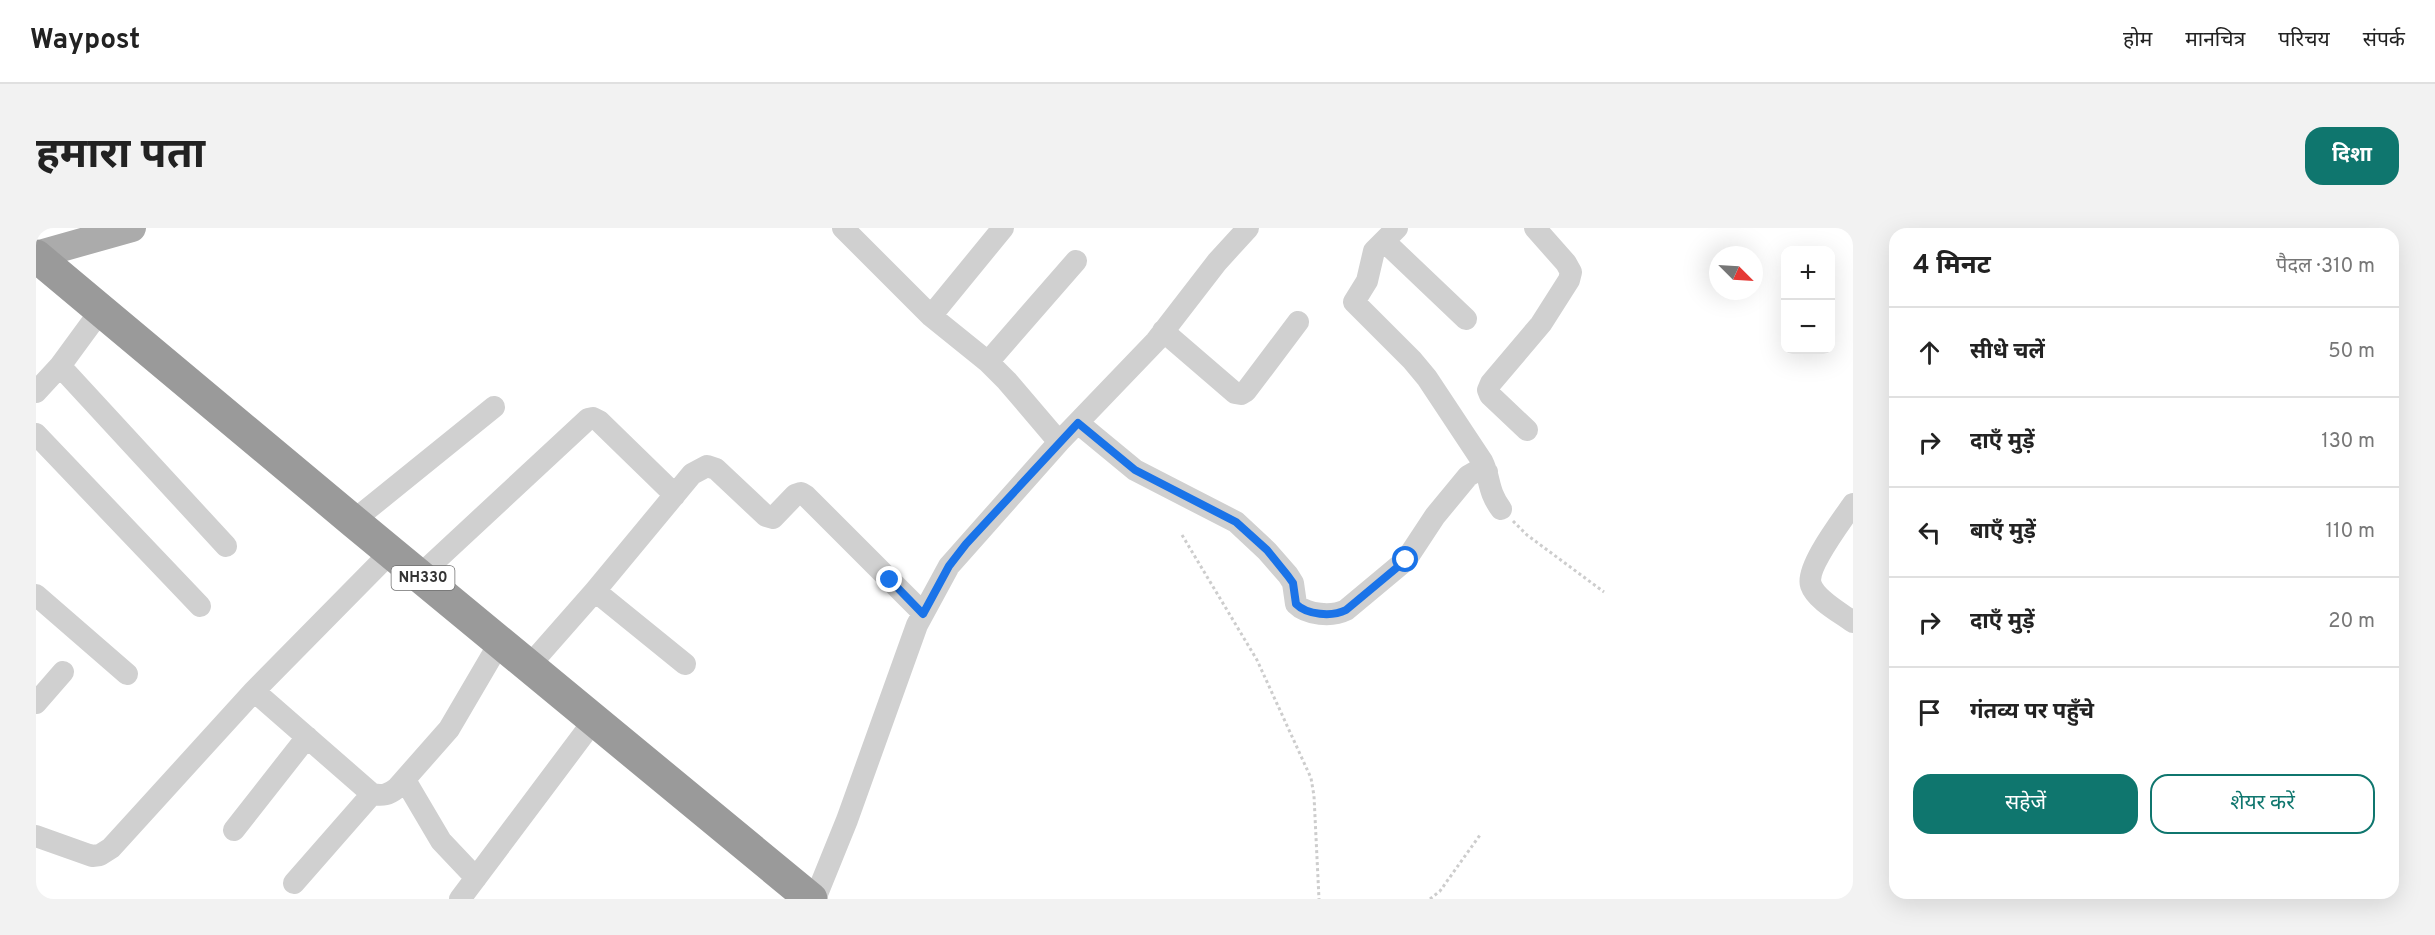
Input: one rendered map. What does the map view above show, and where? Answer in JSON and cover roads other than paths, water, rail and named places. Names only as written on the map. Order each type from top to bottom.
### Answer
[{"type":"highway","name":"NH330","points":[[36,255],[353,522],[813,899]]},
{"type":"main road","points":[[36,255],[116,230]]},
{"type":"street","points":[[843,228],[931,316],[987,362],[1059,442]]},
{"type":"street","points":[[931,316],[1003,228]]},
{"type":"street","points":[[813,899],[847,820],[908,650],[923,614],[949,566],[1059,442],[1163,332],[1217,262],[1248,228]]},
{"type":"street","points":[[1527,430],[1490,395],[1488,390],[1491,383],[1541,324],[1569,280],[1571,272],[1566,263],[1535,228]]},
{"type":"street","points":[[1466,319],[1390,235],[1374,250],[1367,282],[1354,302],[1427,378],[1482,461],[1487,472],[1490,491],[1501,509]]},
{"type":"street","points":[[987,362],[1076,261]]},
{"type":"street","points":[[36,392],[60,366],[101,310]]},
{"type":"street","points":[[1163,332],[1235,393],[1241,394],[1246,391],[1298,322]]},
{"type":"street","points":[[60,366],[226,546]]},
{"type":"street","points":[[353,522],[494,407]]},
{"type":"street","points":[[419,576],[588,419],[593,418],[599,421],[675,495]]},
{"type":"street","points":[[1078,423],[1135,470],[1236,522],[1267,550],[1288,576],[1293,583],[1296,604],[1308,613],[1339,614],[1346,610],[1406,560],[1435,516],[1468,476],[1475,472],[1487,472]]},
{"type":"street","points":[[36,434],[200,606]]},
{"type":"street","points":[[529,666],[596,591],[692,474],[707,466],[716,469],[766,516],[773,518],[795,495],[801,493],[923,614]]},
{"type":"street","points":[[1853,504],[1814,565],[1810,578],[1811,587],[1820,598],[1853,622]]},
{"type":"street","points":[[36,836],[92,856],[100,855],[111,848],[254,691],[391,552]]},
{"type":"street","points":[[596,591],[685,664]]},
{"type":"street","points":[[36,595],[127,674]]},
{"type":"street","points":[[254,691],[372,794],[389,795],[405,780],[455,720],[500,642]]},
{"type":"street","points":[[36,703],[63,672]]},
{"type":"street","points":[[460,899],[595,719]]},
{"type":"street","points":[[234,830],[307,737]]},
{"type":"street","points":[[405,780],[441,841],[476,878]]},
{"type":"street","points":[[294,883],[372,794]]}]
